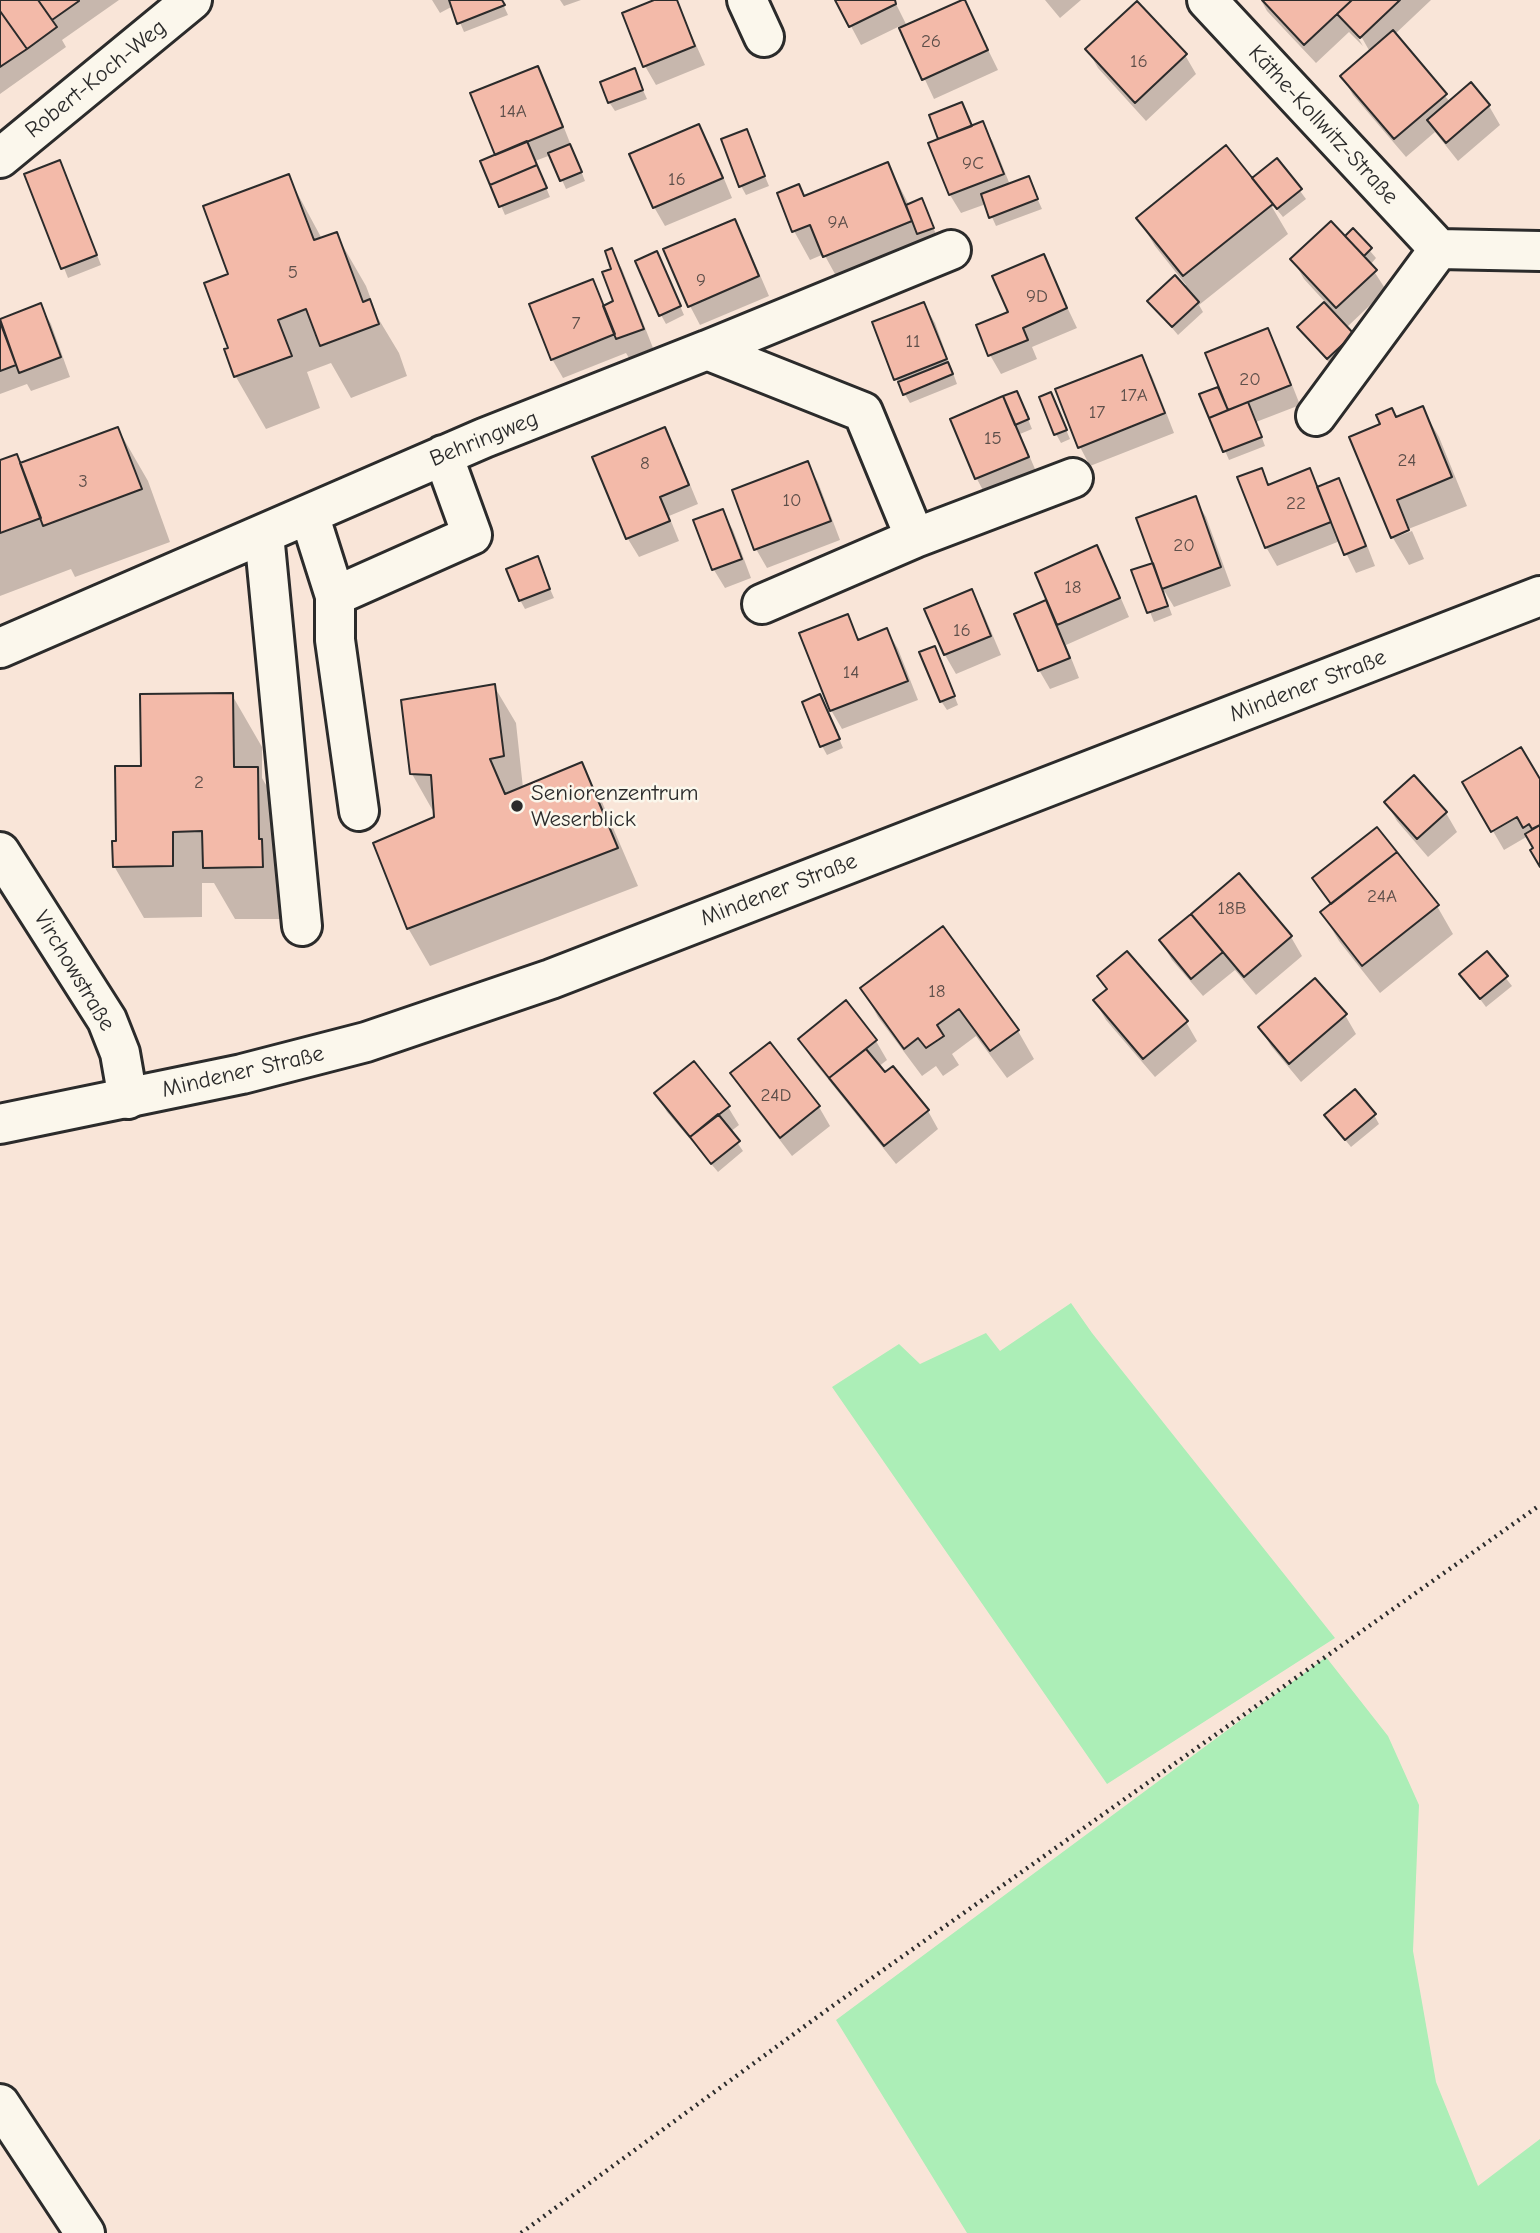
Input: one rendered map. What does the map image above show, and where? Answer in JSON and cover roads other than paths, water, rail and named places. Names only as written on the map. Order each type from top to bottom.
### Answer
[{"type":"street","name":"Robert-Koch-Weg","points":[[0,158],[192,0]]},
{"type":"street","points":[[747,0],[764,37]]},
{"type":"street","name":"Käthe-Kollwitz-Straße","points":[[1207,0],[1439,249]]},
{"type":"street","points":[[1316,416],[1439,249],[1540,251]]},
{"type":"street","name":"Behringweg","points":[[0,648],[443,456],[951,250]]},
{"type":"street","points":[[707,350],[863,412],[915,538]]},
{"type":"street","points":[[335,596],[472,534],[443,456]]},
{"type":"street","points":[[762,604],[915,538],[1073,478]]},
{"type":"street","points":[[309,514],[335,596],[335,640],[359,811]]},
{"type":"street","points":[[264,534],[302,926]]},
{"type":"street","name":"Mindener Straße","points":[[0,1124],[242,1074],[366,1042],[551,979],[1540,596]]},
{"type":"street","name":"Virchowstraße","points":[[0,852],[107,1020],[120,1053],[128,1098]]},
{"type":"street","points":[[0,2104],[85,2233]]},
{"type":"place","name":"Seniorenzentrum Weserblick","points":[[517,806]]}]
